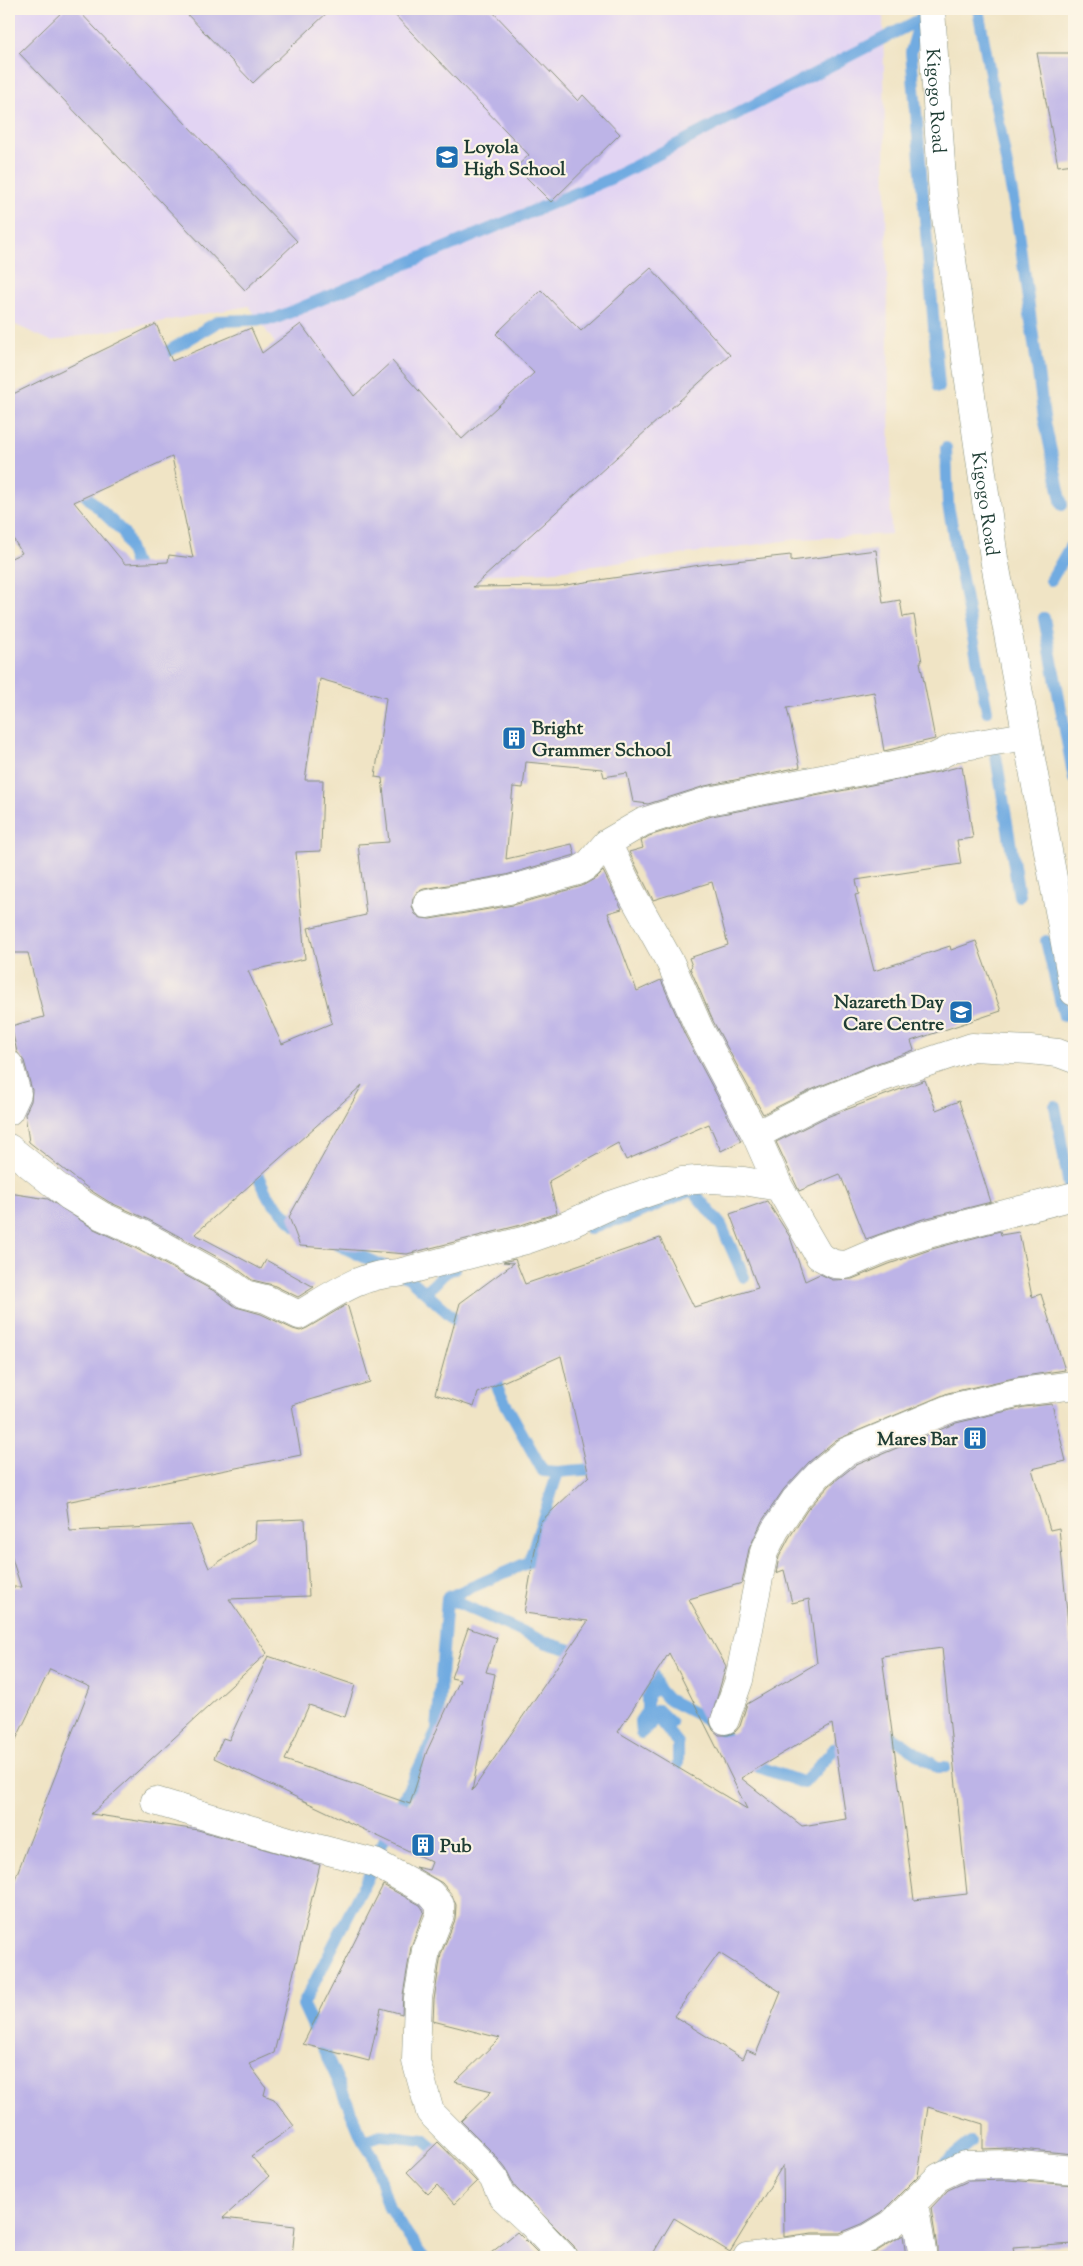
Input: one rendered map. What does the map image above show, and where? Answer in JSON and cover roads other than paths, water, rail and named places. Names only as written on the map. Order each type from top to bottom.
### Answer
[{"type":"street","name":"Kigogo Road","points":[[931,9],[943,196],[994,558],[1074,992]]},
{"type":"street","points":[[427,904],[509,890],[578,872],[588,865],[607,843],[643,822],[708,801],[935,757],[953,748],[1026,736]]},
{"type":"street","points":[[607,843],[631,892],[671,964],[699,1028],[756,1135],[779,1187],[820,1256],[834,1264],[846,1265],[883,1249],[928,1234],[1074,1196]]},
{"type":"street","points":[[756,1135],[817,1104],[869,1083],[972,1047],[1030,1050],[1058,1054],[1074,1059]]},
{"type":"street","points":[[9,1065],[16,1094],[9,1111]]},
{"type":"street","points":[[9,1148],[69,1196],[102,1216],[166,1247],[224,1279],[245,1294],[266,1299],[299,1315],[350,1284],[526,1240],[563,1227],[611,1205],[682,1181],[711,1179],[744,1181],[779,1187]]},
{"type":"street","points":[[725,1720],[739,1680],[764,1552],[775,1530],[796,1500],[819,1474],[846,1452],[952,1408],[1021,1392],[1074,1385]]},
{"type":"street","points":[[155,1801],[286,1840],[375,1863],[430,1893],[440,1905],[440,1915],[426,1950],[420,1989],[416,2061],[430,2112],[482,2164],[494,2179],[502,2196],[563,2257]]},
{"type":"street","points":[[747,2257],[812,2249],[843,2249],[869,2238],[892,2224],[939,2177],[964,2165],[1008,2164],[1074,2170]]},
{"type":"street","points":[[914,2203],[922,2244],[921,2257]]},
{"type":"waterway","points":[[978,9],[1018,226],[1044,417],[1062,505]]},
{"type":"waterway","points":[[922,14],[911,52],[939,387]]},
{"type":"waterway","points":[[154,360],[219,321],[274,319],[612,178],[921,19]]},
{"type":"waterway","points":[[946,448],[948,505],[987,711]]},
{"type":"waterway","points":[[74,484],[124,533],[140,578]]},
{"type":"waterway","points":[[1051,580],[1070,547]]},
{"type":"waterway","points":[[1044,618],[1074,779]]},
{"type":"waterway","points":[[996,756],[1019,896]]},
{"type":"waterway","points":[[1046,941],[1064,1016]]},
{"type":"waterway","points":[[1055,1106],[1074,1215]]},
{"type":"waterway","points":[[252,1163],[268,1197],[297,1227],[302,1229]]},
{"type":"waterway","points":[[590,1229],[603,1223],[626,1218],[692,1190],[721,1225],[744,1277]]},
{"type":"waterway","points":[[332,1242],[409,1278],[467,1330]]},
{"type":"waterway","points":[[429,1288],[443,1274],[454,1269]]},
{"type":"waterway","points":[[423,2257],[389,2208],[373,2156],[363,2141],[303,2005],[375,1863],[382,1843],[437,1731],[447,1598],[529,1562],[558,1472],[543,1471],[499,1392],[492,1370]]},
{"type":"waterway","points":[[558,1472],[604,1468]]},
{"type":"waterway","points":[[447,1598],[547,1643],[584,1654]]},
{"type":"waterway","points":[[644,1664],[647,1670],[652,1672],[658,1688],[647,1694],[647,1711],[640,1721],[641,1733],[649,1726],[658,1710],[671,1723],[660,1721],[678,1743],[678,1764],[670,1781]]},
{"type":"waterway","points":[[653,1683],[667,1699],[704,1718],[759,1767],[804,1783],[834,1749],[849,1740]]},
{"type":"waterway","points":[[878,1734],[888,1734],[937,1767],[945,1767]]},
{"type":"waterway","points":[[363,2141],[381,2135],[424,2140],[444,2157]]},
{"type":"waterway","points":[[944,2164],[971,2142]]},
{"type":"place","name":"Loyola High School","points":[[447,157]]},
{"type":"place","name":"Bright Grammer School","points":[[514,738]]},
{"type":"place","name":"Nazareth Day Care Centre","points":[[961,1012]]},
{"type":"place","name":"Mares Bar","points":[[975,1438]]},
{"type":"place","name":"Pub","points":[[423,1845]]}]
